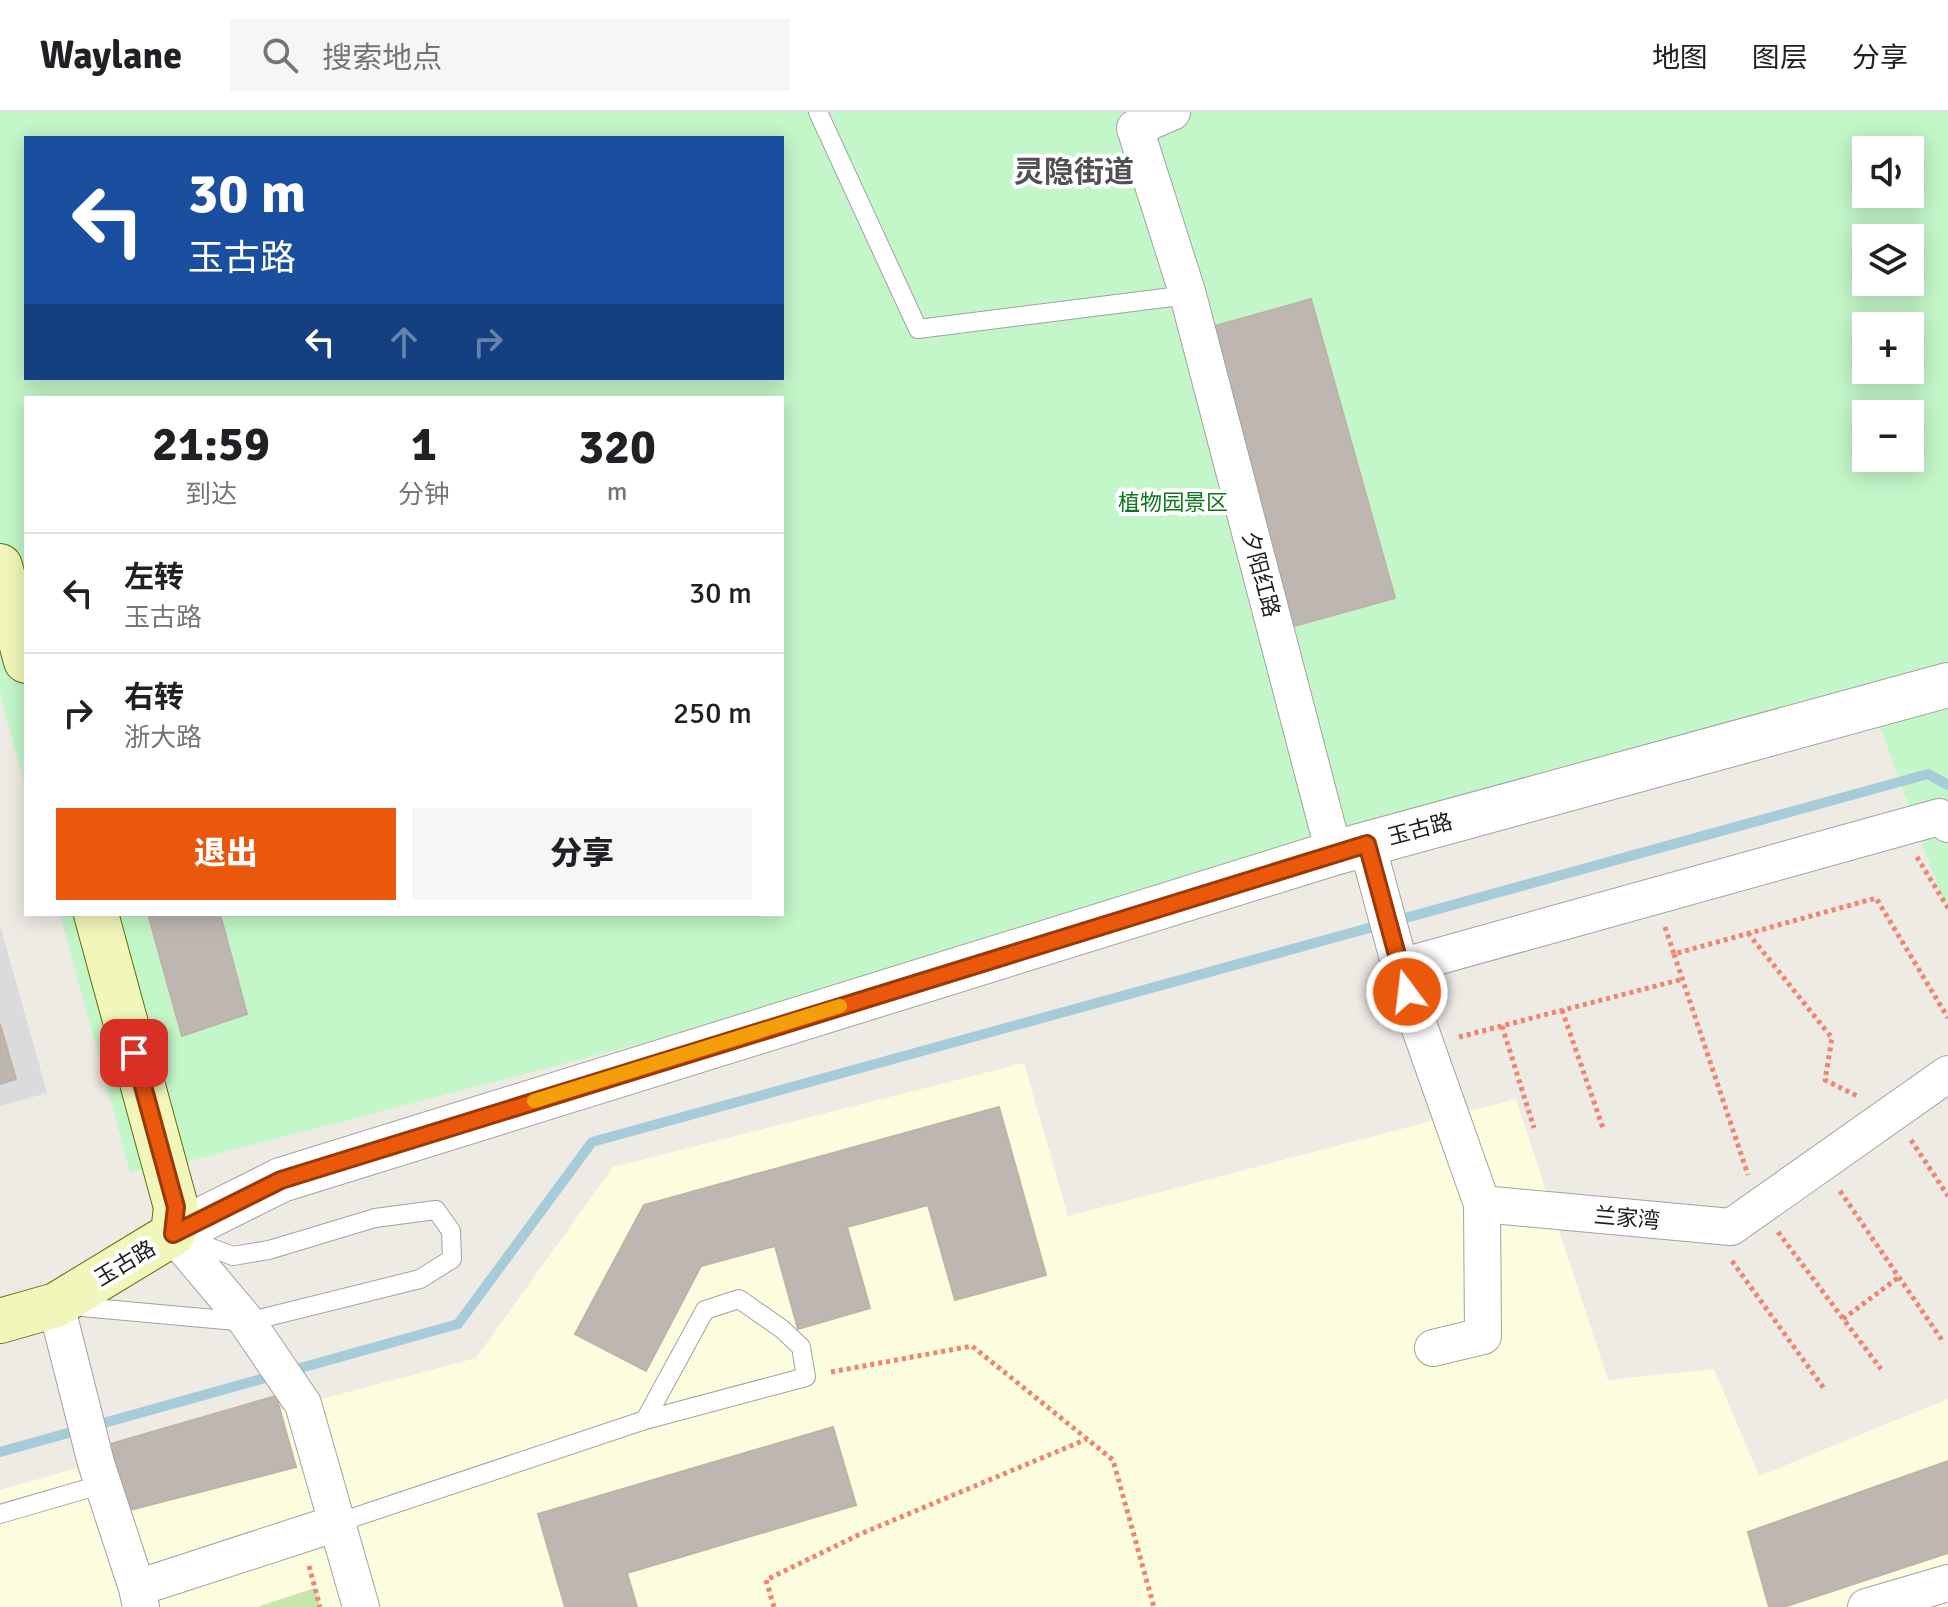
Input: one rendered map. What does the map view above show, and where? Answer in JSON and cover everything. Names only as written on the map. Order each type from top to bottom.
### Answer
[{"type":"main road","points":[[0,566],[24,654]]},
{"type":"main road","points":[[97,916],[176,1207],[173,1234]]},
{"type":"main road","name":"玉古路","points":[[0,1321],[56,1305],[173,1234]]},
{"type":"street","name":"夕阳红路","points":[[1172,112],[1135,128],[1188,295],[1351,848],[1404,979]]},
{"type":"street","name":"玉古路","points":[[173,1234],[281,1180],[1351,848],[1948,685]]},
{"type":"street","points":[[1433,1348],[1483,1336],[1482,1204],[1404,979],[1655,896],[1939,817],[1948,824]]},
{"type":"street","name":"兰家湾","points":[[1482,1204],[1731,1227],[1948,1074]]},
{"type":"street","points":[[173,1234],[247,1322],[303,1404],[361,1607]]},
{"type":"street","points":[[56,1305],[92,1450],[139,1598],[337,1523]]},
{"type":"street","points":[[1866,1607],[1948,1583]]},
{"type":"lane","points":[[818,112],[918,329],[1188,295]]},
{"type":"lane","points":[[56,1305],[247,1322],[420,1279],[452,1259],[451,1231],[436,1210],[375,1218],[269,1250],[233,1256],[173,1234]]},
{"type":"lane","points":[[337,1523],[645,1420],[806,1377],[801,1347],[782,1329],[739,1299],[705,1310],[645,1420]]},
{"type":"lane","points":[[0,1514],[103,1484]]},
{"type":"path","points":[[1898,828],[1948,908]]},
{"type":"path","points":[[1655,896],[1759,1207],[1881,1369]]},
{"type":"path","points":[[1674,954],[1876,898],[1948,1018]]},
{"type":"path","points":[[1748,933],[1832,1038],[1825,1080],[1893,1113],[1948,1196]]},
{"type":"path","points":[[1426,1046],[1683,979]]},
{"type":"path","points":[[1562,1010],[1603,1128]]},
{"type":"path","points":[[1502,1026],[1534,1128]]},
{"type":"path","points":[[1821,1163],[1944,1343]]},
{"type":"path","points":[[1706,1225],[1825,1390]]},
{"type":"path","points":[[1843,1319],[1899,1277]]},
{"type":"path","points":[[806,1377],[972,1346],[1113,1460],[1154,1607]]},
{"type":"path","points":[[774,1607],[766,1580],[858,1535],[1087,1439]]},
{"type":"shaded area","points":[[0,925],[47,1093],[0,1106]]},
{"type":"shaded area","points":[[1024,1063],[1068,1216],[1516,1099],[1608,1380],[1714,1369],[1759,1476],[1948,1399],[1948,1607],[0,1607],[0,1490],[476,1358],[613,1167]]},
{"type":"green space","name":"植物园景区","points":[[0,112],[1948,112],[1948,914],[1878,721],[171,1166],[130,1172],[61,916],[784,916],[784,396],[24,396],[24,782],[0,694]]},
{"type":"green space","points":[[315,1588],[320,1607],[257,1607]]},
{"type":"building","points":[[1311,299],[1395,598],[1287,628],[1204,329]]},
{"type":"building","points":[[149,916],[221,916],[247,1014],[182,1036]]},
{"type":"building","points":[[0,1024],[16,1079],[0,1084]]},
{"type":"building","points":[[999,1107],[1046,1275],[955,1300],[928,1205],[847,1227],[870,1308],[798,1329],[775,1246],[701,1266],[646,1371],[575,1334],[644,1205]]},
{"type":"building","points":[[276,1396],[296,1467],[126,1511],[107,1445]]},
{"type":"building","points":[[833,1427],[856,1505],[627,1573],[637,1607],[565,1607],[538,1514]]},
{"type":"building","points":[[1948,1461],[1948,1553],[1784,1607],[1769,1607],[1748,1532]]},
{"type":"waterway","points":[[0,1452],[458,1324],[592,1142],[1928,774],[1948,785]]},
{"type":"slow traffic","points":[[534,1101],[840,1006]]},
{"type":"district","name":"灵隐街道","points":[[1074,172]]},
{"type":"route","points":[[134,1053],[176,1207],[173,1234],[281,1180],[1367,844],[1407,992]]}]
